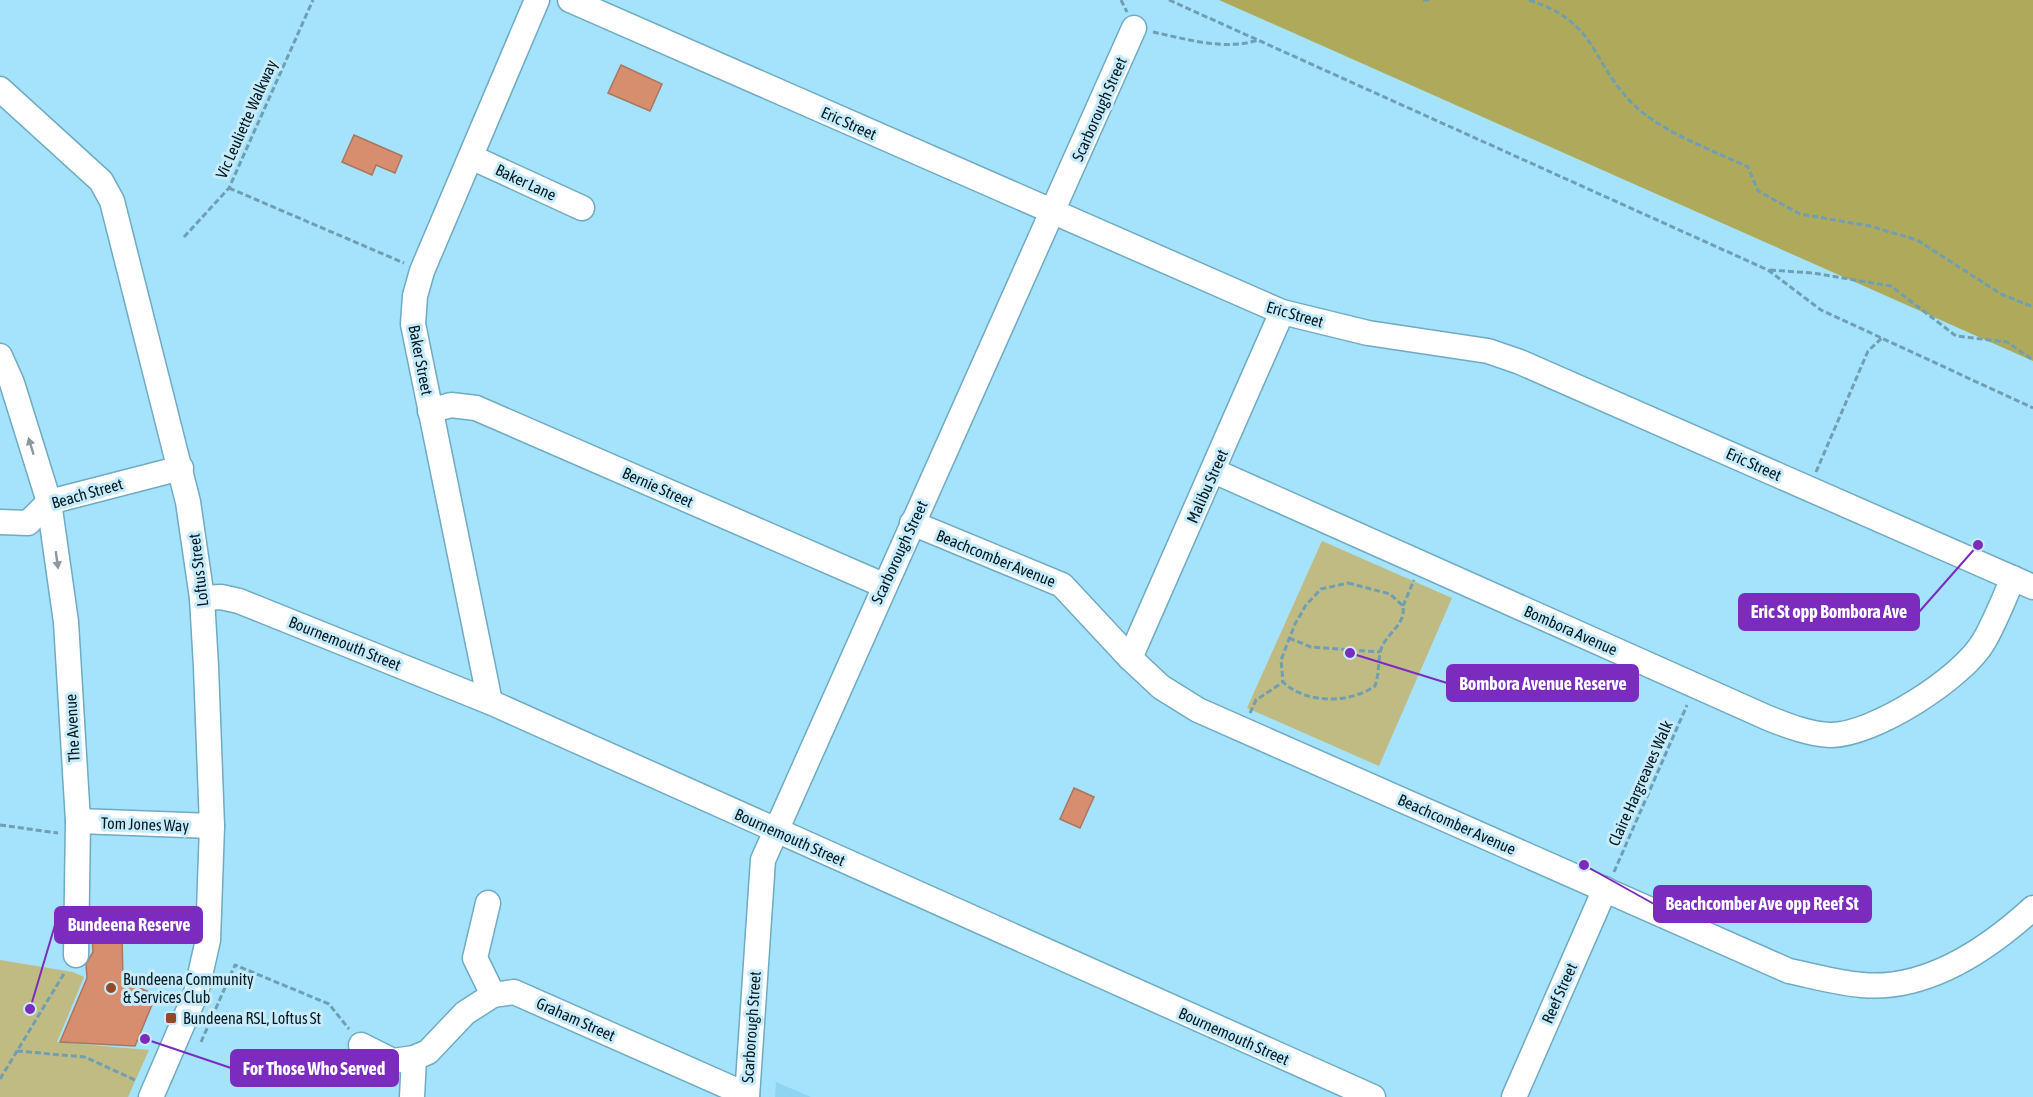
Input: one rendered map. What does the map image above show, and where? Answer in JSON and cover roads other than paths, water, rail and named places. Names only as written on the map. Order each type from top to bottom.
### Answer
[{"type":"street","name":"Baker Street","points":[[490,702],[413,324],[415,296],[422,271],[537,0]]},
{"type":"street","name":"Eric Street","points":[[570,0],[1053,214],[1282,312],[1368,333],[1488,351],[1553,374],[2023,582]]},
{"type":"street","name":"Scarborough Street","points":[[747,1096],[763,860],[774,830],[883,585],[1053,214],[1134,28]]},
{"type":"street","name":"Loftus Street","points":[[0,89],[108,191],[121,229],[189,502],[202,598],[212,826],[211,896],[204,966],[190,1008],[145,1089]]},
{"type":"street","name":"Baker Lane","points":[[471,157],[582,208]]},
{"type":"street","name":"Malibu Street","points":[[1130,658],[1282,312]]},
{"type":"street","name":"The Avenue","points":[[0,357],[12,384],[49,502],[66,622],[78,821],[76,956]]},
{"type":"street","name":"Bernie Street","points":[[430,411],[451,405],[476,408],[883,585]]},
{"type":"street","name":"Beach Street","points":[[0,522],[28,523],[49,502],[181,468]]},
{"type":"street","name":"Bombora Avenue","points":[[1214,471],[1794,729],[1831,735],[1860,731],[1926,695],[1957,673],[1983,642],[2023,582]]},
{"type":"street","name":"Beachcomber Avenue","points":[[912,523],[1062,585],[1130,658],[1161,687],[1198,710],[1789,971],[1863,985],[1892,985],[1958,965],[2007,932],[2033,908]]},
{"type":"street","name":"Bournemouth Street","points":[[202,598],[221,597],[239,601],[490,702],[1361,1094]]},
{"type":"street","name":"Tom Jones Way","points":[[78,821],[212,826]]},
{"type":"street","name":"Reef Street","points":[[1514,1097],[1605,890]]},
{"type":"street","points":[[361,1045],[393,1061],[414,1058],[428,1052],[465,1013],[493,995],[475,958],[488,903]]},
{"type":"street","name":"Graham Street","points":[[493,995],[514,992],[747,1096]]},
{"type":"street","points":[[412,1097],[414,1058]]},
{"type":"place","name":"Eric St opp Bombora Ave","points":[[1978,545]]},
{"type":"place","name":"Bombora Avenue Reserve","points":[[1350,653]]},
{"type":"place","name":"Beachcomber Ave opp Reef St","points":[[1584,865]]},
{"type":"place","name":"Bundeena Community & Services Club","points":[[111,988]]},
{"type":"place","name":"Bundeena Reserve","points":[[30,1009]]},
{"type":"place","name":"Bundeena RSL, Loftus St","points":[[171,1018]]},
{"type":"place","name":"For Those Who Served","points":[[145,1039]]}]
